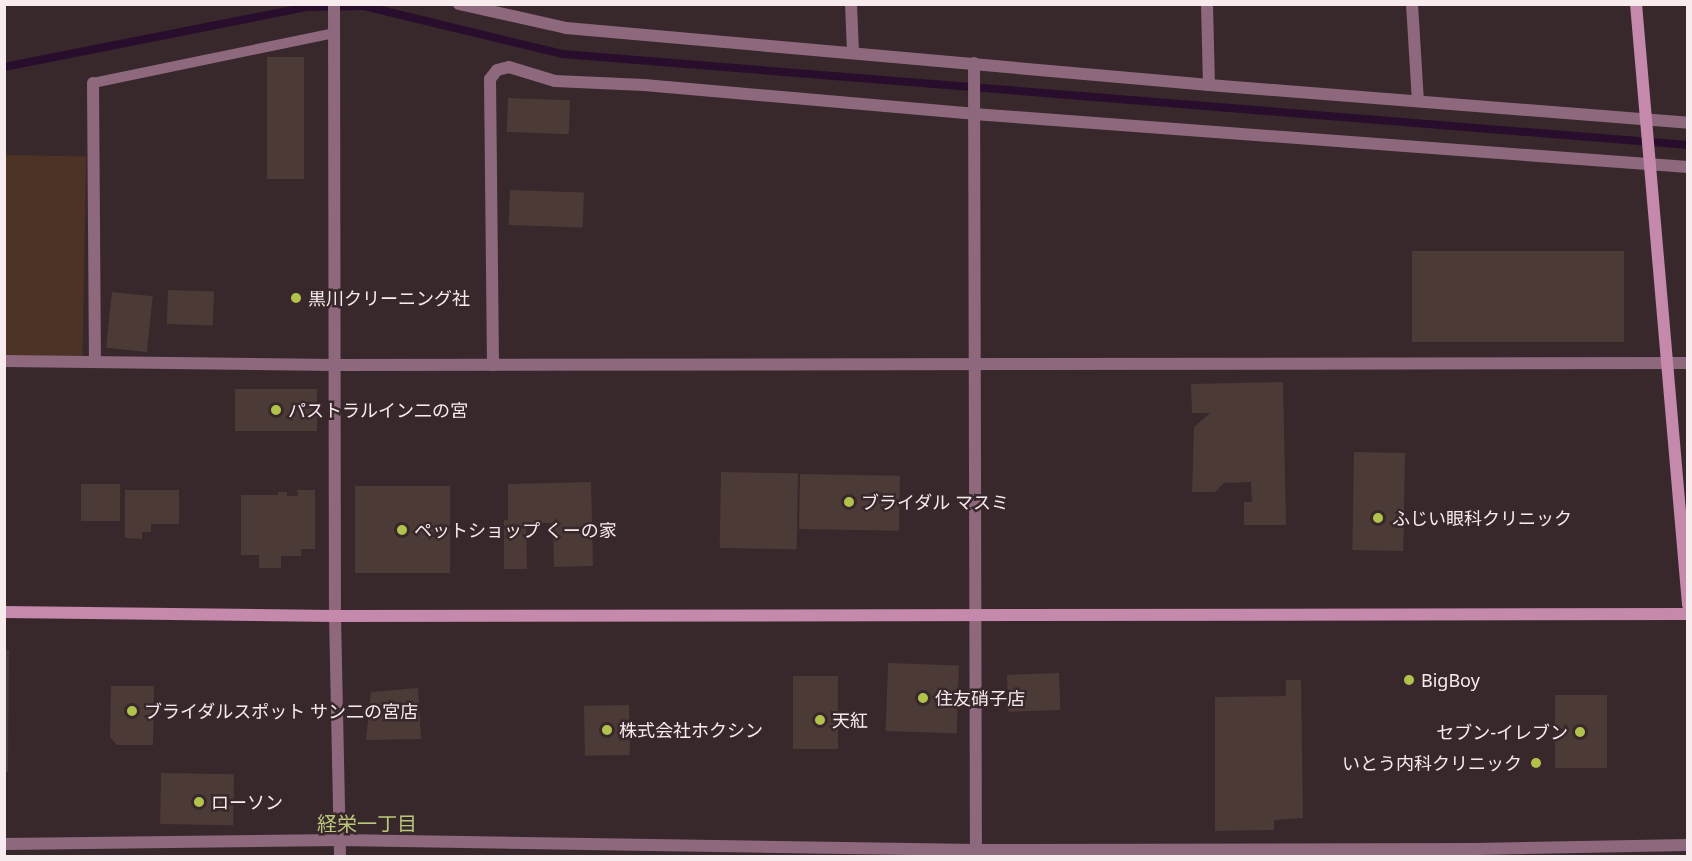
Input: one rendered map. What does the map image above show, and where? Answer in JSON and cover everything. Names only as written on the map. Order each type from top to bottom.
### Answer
[{"type":"street","points":[[334,4],[335,616],[340,856]]},
{"type":"street","points":[[459,4],[566,28],[1209,85],[1688,123]]},
{"type":"street","points":[[851,4],[853,52]]},
{"type":"street","points":[[1207,4],[1209,85]]},
{"type":"street","points":[[1412,4],[1418,102]]},
{"type":"street","points":[[1636,4],[1688,605]]},
{"type":"street","points":[[974,63],[976,853]]},
{"type":"street","points":[[493,365],[490,79],[497,70],[509,67],[555,81],[644,84],[974,114],[1650,167],[1688,167]]},
{"type":"street","points":[[93,83],[95,362]]},
{"type":"street","points":[[4,361],[334,365],[1688,363]]},
{"type":"street","points":[[4,612],[335,616],[1688,614]]},
{"type":"street","points":[[4,843],[340,840],[976,853],[1498,852],[1688,845]]},
{"type":"lane","points":[[93,83],[334,33]]},
{"type":"shaded area","points":[[5,155],[86,156],[82,358],[4,357]]},
{"type":"building","points":[[267,57],[304,57],[304,179],[267,179]]},
{"type":"building","points":[[508,98],[570,100],[569,134],[507,132]]},
{"type":"building","points":[[510,190],[584,193],[583,228],[509,225]]},
{"type":"building","points":[[1412,251],[1624,251],[1624,342],[1412,342]]},
{"type":"building","points":[[168,290],[214,292],[213,326],[167,324]]},
{"type":"building","points":[[112,292],[153,296],[147,352],[106,348]]},
{"type":"building","points":[[1283,382],[1286,525],[1244,525],[1244,502],[1252,502],[1251,482],[1224,483],[1215,492],[1192,492],[1194,427],[1210,413],[1192,413],[1191,384]]},
{"type":"building","name":"パストラルイン二の宮","points":[[235,389],[317,389],[317,431],[235,431]]},
{"type":"building","points":[[1354,452],[1405,453],[1403,551],[1352,550]]},
{"type":"building","points":[[721,472],[798,473],[797,549],[720,548]]},
{"type":"building","name":"ブライダル マスミ","points":[[800,474],[900,476],[899,531],[799,529]]},
{"type":"building","points":[[591,482],[593,566],[554,567],[553,523],[526,523],[527,569],[504,569],[504,520],[508,520],[508,484]]},
{"type":"building","points":[[81,484],[120,484],[120,521],[81,521]]},
{"type":"building","name":"ペットショップ くーの家","points":[[355,486],[450,486],[450,573],[355,573]]},
{"type":"building","points":[[125,490],[179,490],[179,524],[151,524],[151,532],[142,532],[142,539],[125,538]]},
{"type":"building","points":[[297,490],[315,490],[315,549],[301,549],[301,556],[281,556],[281,568],[259,568],[259,555],[241,555],[241,495],[278,495],[278,492],[287,492],[287,496],[298,496]]},
{"type":"building","points":[[4,650],[9,650],[8,772],[4,772]]},
{"type":"building","name":"住友硝子店","points":[[888,663],[959,665],[957,733],[886,731]]},
{"type":"building","points":[[1059,673],[1060,710],[1008,712],[1007,675]]},
{"type":"building","points":[[793,676],[838,676],[838,749],[793,749]]},
{"type":"building","points":[[1286,680],[1301,680],[1303,818],[1274,820],[1274,830],[1215,831],[1215,697],[1286,696]]},
{"type":"building","name":"ブライダルスポット サン二の宮店","points":[[111,686],[154,686],[153,745],[117,745],[110,737]]},
{"type":"building","points":[[418,688],[421,739],[366,740],[371,692]]},
{"type":"building","name":"セブン-イレブン","points":[[1555,695],[1607,695],[1607,768],[1555,768]]},
{"type":"building","name":"株式会社ホクシン","points":[[629,705],[630,755],[585,756],[584,706]]},
{"type":"building","points":[[161,773],[234,774],[233,825],[160,824]]},
{"type":"waterway","points":[[4,67],[306,7],[364,6],[562,54],[1688,145]]},
{"type":"place","name":"黒川クリーニング社","points":[[296,298]]},
{"type":"place","name":"パストラルイン二の宮","points":[[276,410]]},
{"type":"place","name":"ブライダル マスミ","points":[[849,502]]},
{"type":"place","name":"ふじい眼科クリニック","points":[[1378,518]]},
{"type":"place","name":"ペットショップ くーの家","points":[[402,530]]},
{"type":"place","name":"BigBoy","points":[[1409,680]]},
{"type":"place","name":"住友硝子店","points":[[923,698]]},
{"type":"place","name":"ブライダルスポット サン二の宮店","points":[[132,711]]},
{"type":"place","name":"天紅","points":[[820,720]]},
{"type":"place","name":"株式会社ホクシン","points":[[607,730]]},
{"type":"place","name":"セブン-イレブン","points":[[1580,732]]},
{"type":"place","name":"いとう内科クリニック","points":[[1536,763]]},
{"type":"place","name":"ローソン","points":[[199,802]]},
{"type":"district","name":"経栄一丁目","points":[[367,823]]}]
